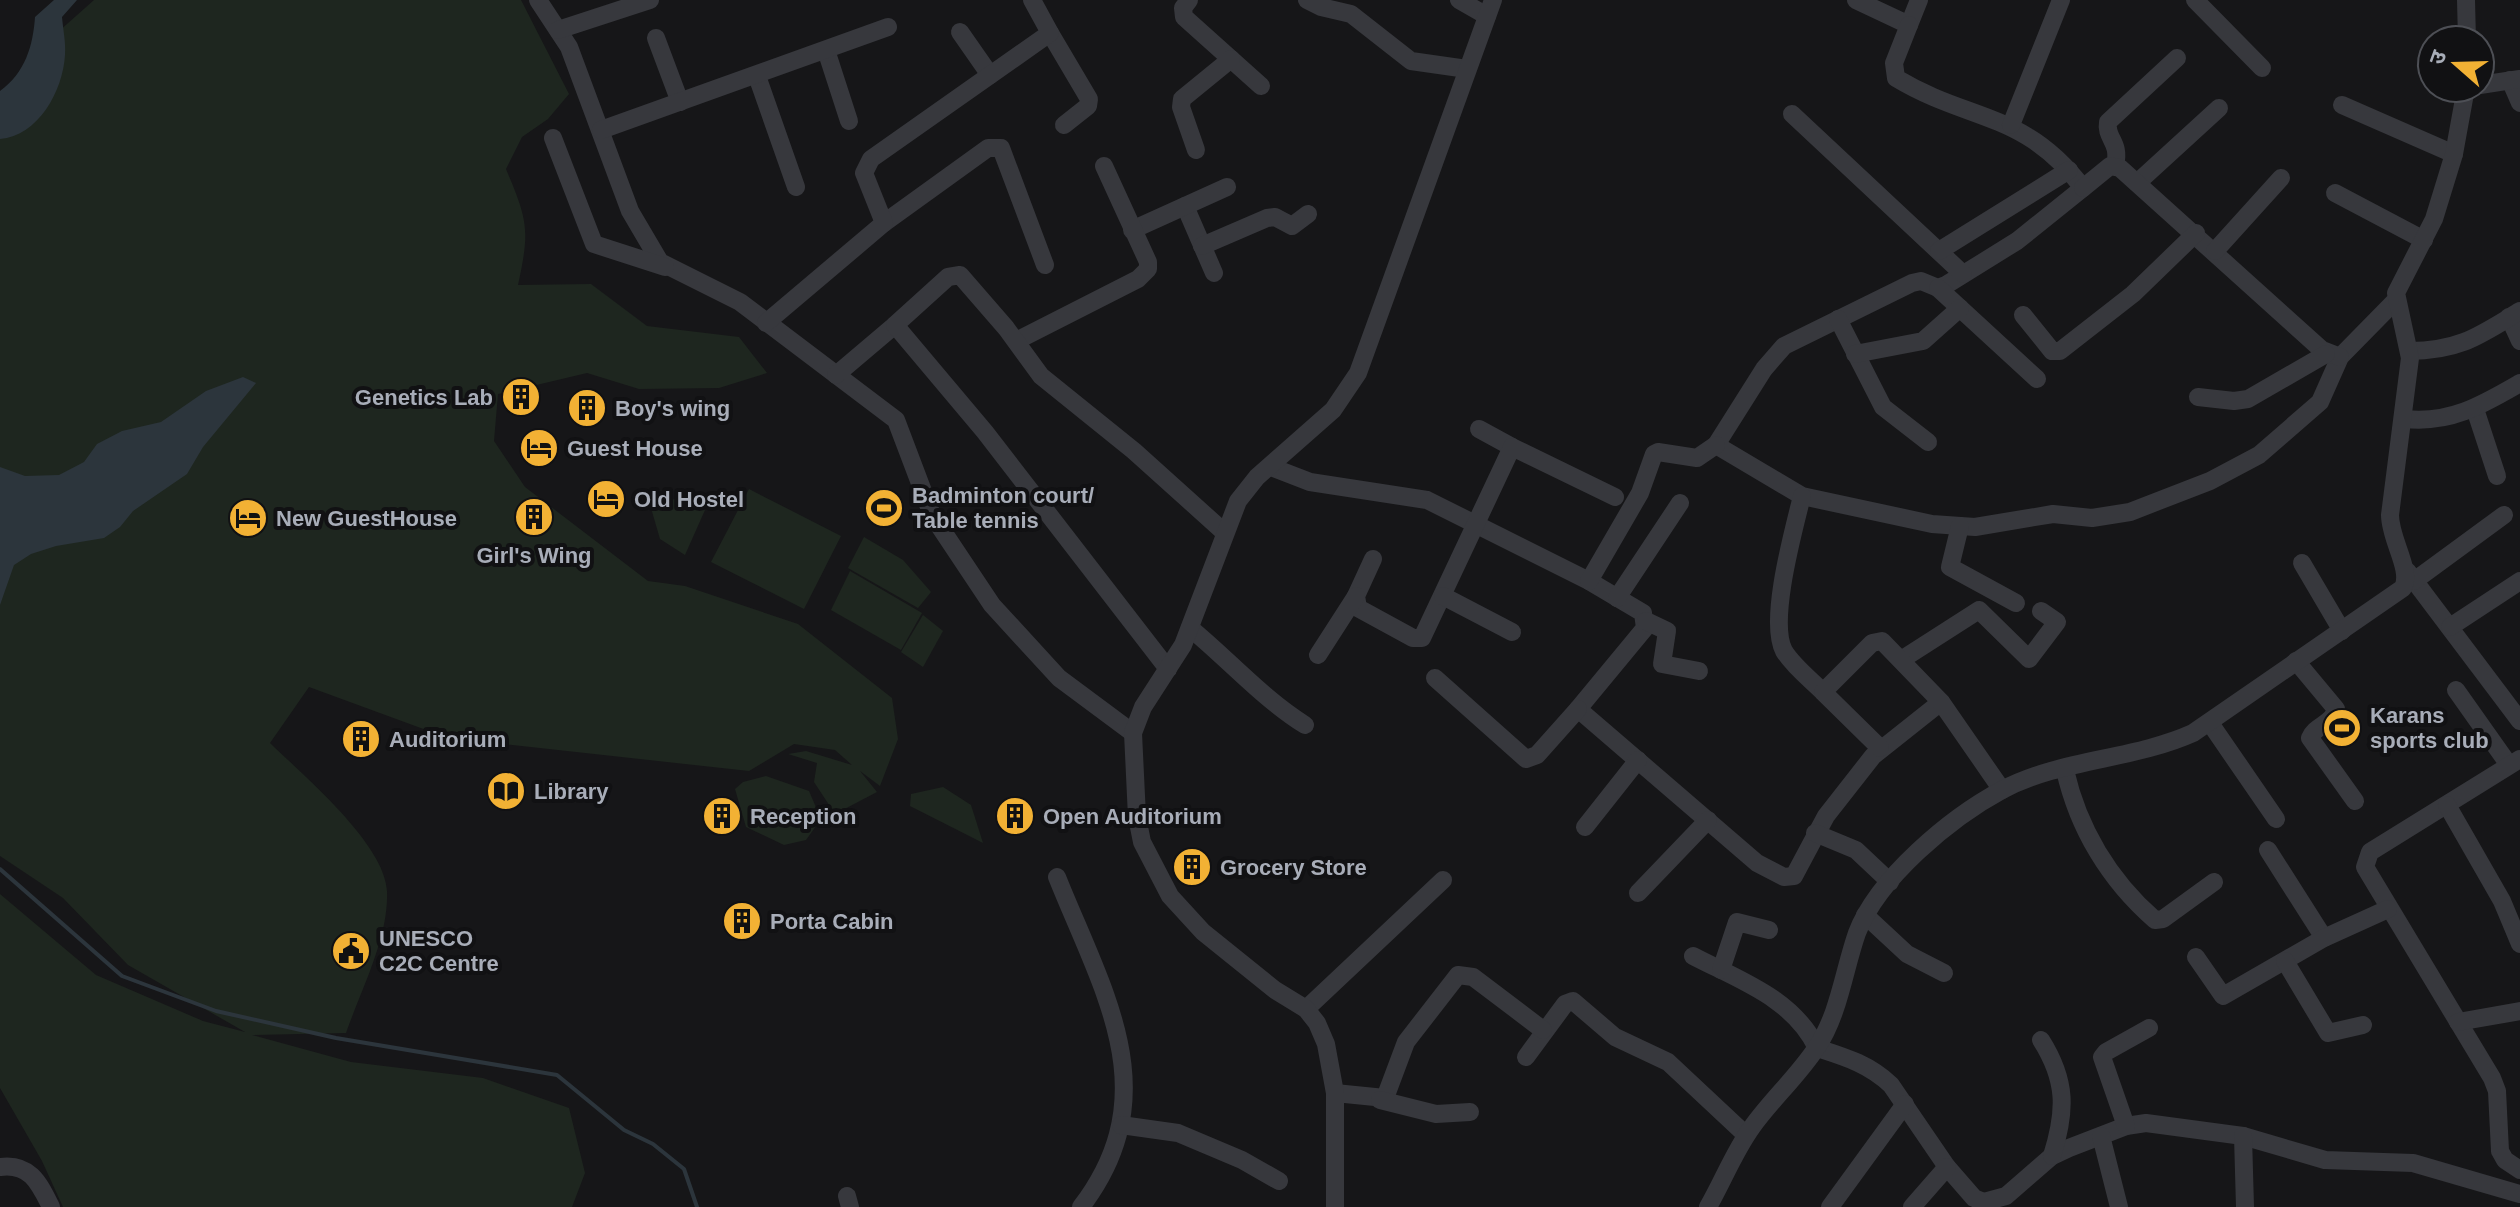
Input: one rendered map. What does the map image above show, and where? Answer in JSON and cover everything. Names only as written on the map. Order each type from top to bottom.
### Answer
[{"type":"street","points":[[538,0],[558,30],[601,130],[630,211],[652,251],[671,269]]},
{"type":"street","points":[[558,30],[650,0]]},
{"type":"street","points":[[1032,0],[1089,99],[1088,106],[1064,125]]},
{"type":"street","points":[[1307,0],[1351,14],[1411,61],[1467,69]]},
{"type":"street","points":[[1335,1207],[1335,1093],[1326,1044],[1306,1009],[1275,990],[1203,932],[1170,896],[1142,842],[1137,817],[1133,733],[1139,714],[1190,628],[1224,532],[1248,487],[1333,410],[1358,373],[1490,8],[1459,0]]},
{"type":"street","points":[[1856,0],[1909,25]]},
{"type":"street","points":[[1919,0],[1894,63],[1896,78],[2011,125],[2051,150],[2083,188]]},
{"type":"street","points":[[2011,125],[2061,0]]},
{"type":"street","points":[[2195,0],[2262,68]]},
{"type":"street","points":[[2466,0],[2467,24]]},
{"type":"street","points":[[1185,1],[1184,17],[1261,86]]},
{"type":"street","points":[[601,130],[888,27]]},
{"type":"street","points":[[960,32],[990,75]]},
{"type":"street","points":[[884,223],[864,173],[866,165],[1050,33]]},
{"type":"street","points":[[656,38],[680,102]]},
{"type":"street","points":[[826,50],[849,121]]},
{"type":"street","points":[[2115,166],[2118,149],[2107,130],[2108,122],[2177,58]]},
{"type":"street","points":[[1196,150],[1181,107],[1182,99],[1231,59]]},
{"type":"street","points":[[757,76],[796,187]]},
{"type":"street","points":[[2515,80],[2520,103]]},
{"type":"street","points":[[2198,397],[2234,401],[2248,399],[2333,355],[2395,301],[2424,240],[2454,154],[2463,104]]},
{"type":"street","points":[[2342,105],[2454,154]]},
{"type":"street","points":[[2137,183],[2219,108]]},
{"type":"street","points":[[1792,114],[1963,274]]},
{"type":"street","points":[[553,138],[594,244],[671,269],[728,295],[896,420],[932,515],[992,605],[1059,678],[1133,733]]},
{"type":"street","points":[[766,323],[884,223],[988,148],[1001,148],[1045,265]]},
{"type":"street","points":[[1016,341],[1144,274],[1148,262],[1104,166]]},
{"type":"street","points":[[2115,166],[2196,233],[2333,355]]},
{"type":"street","points":[[1938,288],[2017,241],[2104,170],[2115,166]]},
{"type":"street","points":[[1939,251],[2069,170]]},
{"type":"street","points":[[2215,251],[2281,178]]},
{"type":"street","points":[[1132,230],[1227,187]]},
{"type":"street","points":[[2335,193],[2424,240]]},
{"type":"street","points":[[1185,206],[1214,273]]},
{"type":"street","points":[[1202,246],[1267,218],[1275,217],[1292,226],[1308,214]]},
{"type":"street","points":[[2023,315],[2052,351],[2060,351],[2133,294],[2196,233]]},
{"type":"street","points":[[836,375],[948,277],[960,275],[1041,376],[1134,451],[1224,532]]},
{"type":"street","points":[[1589,581],[1640,493],[1654,454],[1697,458],[1716,445],[1772,358],[1801,336],[1916,282],[1938,288],[2037,379]]},
{"type":"street","points":[[2395,301],[2409,351],[2405,419],[2390,527],[2411,576],[2520,721]]},
{"type":"street","points":[[1855,354],[1923,341],[1960,308]]},
{"type":"street","points":[[2409,351],[2440,351],[2463,345],[2515,314],[2520,341]]},
{"type":"street","points":[[1838,319],[1883,407],[1928,442]]},
{"type":"street","points":[[895,325],[985,432],[1168,669]]},
{"type":"street","points":[[1716,445],[1802,496],[1913,521],[1960,526],[2053,514],[2092,518],[2130,512],[2210,481],[2259,455],[2316,407],[2333,355]]},
{"type":"street","points":[[2405,419],[2437,420],[2475,409],[2520,383]]},
{"type":"street","points":[[2475,409],[2497,476]]},
{"type":"street","points":[[1479,429],[1615,497]]},
{"type":"street","points":[[1356,596],[1358,608],[1418,639],[1422,638],[1512,447]]},
{"type":"street","points":[[1271,467],[1310,482],[1427,500],[1589,581],[1643,613],[1646,621],[1667,631],[1662,664],[1699,671]]},
{"type":"street","points":[[1802,496],[1784,576],[1781,637],[1785,653],[1880,748]]},
{"type":"street","points":[[1617,598],[1680,503]]},
{"type":"street","points":[[1708,1207],[1746,1135],[1817,1048],[1830,1021],[1865,915],[1890,882],[1940,832],[2002,790],[2161,745],[2210,723],[2394,596],[2411,576],[2504,515]]},
{"type":"street","points":[[1960,526],[1950,567],[2016,603]]},
{"type":"street","points":[[1318,655],[1356,596],[1373,559]]},
{"type":"street","points":[[2302,563],[2342,631]]},
{"type":"street","points":[[2450,627],[2520,581]]},
{"type":"street","points":[[1443,596],[1512,632]]},
{"type":"street","points":[[1901,660],[1979,610],[2029,659],[2057,622],[2041,611]]},
{"type":"street","points":[[1435,678],[1526,759],[1537,755],[1578,709],[1639,636],[1646,621]]},
{"type":"street","points":[[1190,628],[1232,663],[1271,703],[1305,725]]},
{"type":"street","points":[[1823,692],[1877,641],[1886,644],[1941,702],[2002,790]]},
{"type":"street","points":[[2296,661],[2336,709],[2333,719],[2313,732],[2310,738],[2355,801]]},
{"type":"street","points":[[2456,690],[2515,762],[2370,852],[2366,874],[2495,1084],[2500,1151],[2505,1160],[2520,1170]]},
{"type":"street","points":[[1578,709],[1757,863],[1789,878],[1794,876],[1815,833],[1880,748],[1941,702]]},
{"type":"street","points":[[2210,723],[2276,819]]},
{"type":"street","points":[[1585,827],[1638,760]]},
{"type":"street","points":[[2065,770],[2070,791],[2095,848],[2119,884],[2155,920],[2163,919],[2214,882]]},
{"type":"street","points":[[2447,805],[2502,901],[2520,944]]},
{"type":"street","points":[[1638,893],[1708,820]]},
{"type":"street","points":[[1815,833],[1856,850],[1890,882]]},
{"type":"street","points":[[2268,850],[2324,938]]},
{"type":"street","points":[[1057,877],[1124,1057],[1127,1093],[1111,1161],[1081,1207]]},
{"type":"street","points":[[1306,1009],[1443,880]]},
{"type":"street","points":[[2196,957],[2223,996],[2324,938],[2388,909]]},
{"type":"street","points":[[1865,915],[1907,954],[1944,973]]},
{"type":"street","points":[[1721,970],[1737,922],[1769,930]]},
{"type":"street","points":[[1693,956],[1772,998],[1799,1017],[1817,1048],[1869,1066],[1891,1085],[1947,1167],[1974,1198],[1995,1202],[2052,1156],[2126,1126],[2146,1123],[2243,1136],[2313,1158],[2399,1162],[2431,1167],[2520,1194]]},
{"type":"street","points":[[2285,961],[2328,1033],[2363,1025]]},
{"type":"street","points":[[1380,1100],[1388,1094],[1406,1042],[1458,975],[1473,977],[1543,1030]]},
{"type":"street","points":[[1526,1057],[1543,1030],[1565,1004],[1573,1001],[1615,1037],[1668,1062],[1746,1135]]},
{"type":"street","points":[[2458,1022],[2520,1011]]},
{"type":"street","points":[[2126,1126],[2102,1057],[2149,1028]]},
{"type":"street","points":[[2041,1040],[2060,1073],[2062,1091],[2060,1130],[2052,1156]]},
{"type":"street","points":[[1335,1093],[1436,1114],[1470,1112]]},
{"type":"street","points":[[1830,1207],[1905,1104]]},
{"type":"street","points":[[1121,1125],[1178,1133],[1242,1160],[1279,1181]]},
{"type":"street","points":[[2101,1136],[2119,1207]]},
{"type":"street","points":[[2243,1136],[2245,1207]]},
{"type":"street","points":[[0,1167],[19,1166],[28,1171],[51,1207]]},
{"type":"street","points":[[1912,1207],[1947,1167]]},
{"type":"shaded area","points":[[54,0],[77,0],[62,17],[65,50],[54,97],[37,121],[26,130],[0,139],[0,91],[22,67],[35,17]]},
{"type":"shaded area","points":[[94,0],[521,0],[569,94],[548,119],[522,137],[506,169],[525,226],[518,285],[591,284],[647,326],[739,337],[767,373],[719,388],[639,389],[587,373],[498,394],[494,441],[525,487],[648,581],[685,586],[798,624],[892,698],[898,739],[880,786],[860,771],[877,792],[835,814],[814,782],[817,763],[788,754],[806,751],[852,765],[835,750],[794,744],[749,771],[448,738],[309,687],[270,743],[340,811],[373,853],[383,872],[387,891],[386,909],[379,945],[346,1033],[252,1035],[351,1062],[483,1078],[569,1108],[585,1173],[572,1207],[63,1207],[42,1161],[0,1088],[0,894],[96,975],[203,1021],[245,1032],[128,965],[63,898],[0,856],[0,135],[58,32]]},
{"type":"shaded area","points":[[243,377],[256,383],[203,447],[187,474],[133,511],[120,527],[104,538],[56,546],[31,554],[14,565],[0,605],[0,467],[25,476],[59,475],[84,462],[97,444],[122,431],[161,422],[206,391]]},
{"type":"shaded area","points":[[749,489],[841,536],[804,609],[711,562]]},
{"type":"shaded area","points":[[682,496],[705,510],[685,555],[660,539],[651,508]]},
{"type":"shaded area","points":[[864,537],[903,560],[931,592],[918,608],[848,568]]},
{"type":"shaded area","points":[[850,571],[922,613],[901,650],[831,610]]},
{"type":"shaded area","points":[[923,615],[943,631],[923,667],[901,652]]},
{"type":"shaded area","points":[[766,776],[809,791],[821,819],[806,840],[784,845],[746,827],[735,789],[743,782]]},
{"type":"shaded area","points":[[943,787],[971,805],[983,843],[910,806],[911,794]]},
{"type":"waterway","points":[[0,869],[122,976],[216,1011],[336,1038],[557,1075],[624,1130],[653,1144],[684,1169],[697,1207]]},
{"type":"place","name":"Genetics Lab","points":[[521,397]]},
{"type":"place","name":"Boy's wing","points":[[587,408]]},
{"type":"place","name":"Guest House","points":[[539,448]]},
{"type":"place","name":"Old Hostel","points":[[606,499]]},
{"type":"place","name":"Badminton court/ Table tennis","points":[[884,508]]},
{"type":"place","name":"Girl's Wing","points":[[534,517]]},
{"type":"place","name":"New GuestHouse","points":[[248,518]]},
{"type":"place","name":"Karans sports club","points":[[2342,728]]},
{"type":"place","name":"Auditorium","points":[[361,739]]},
{"type":"place","name":"Library","points":[[506,791]]},
{"type":"place","name":"Reception","points":[[722,816]]},
{"type":"place","name":"Open Auditorium","points":[[1015,816]]},
{"type":"place","name":"Grocery Store","points":[[1192,867]]},
{"type":"place","name":"Porta Cabin","points":[[742,921]]},
{"type":"place","name":"UNESCO C2C Centre","points":[[351,951]]}]
